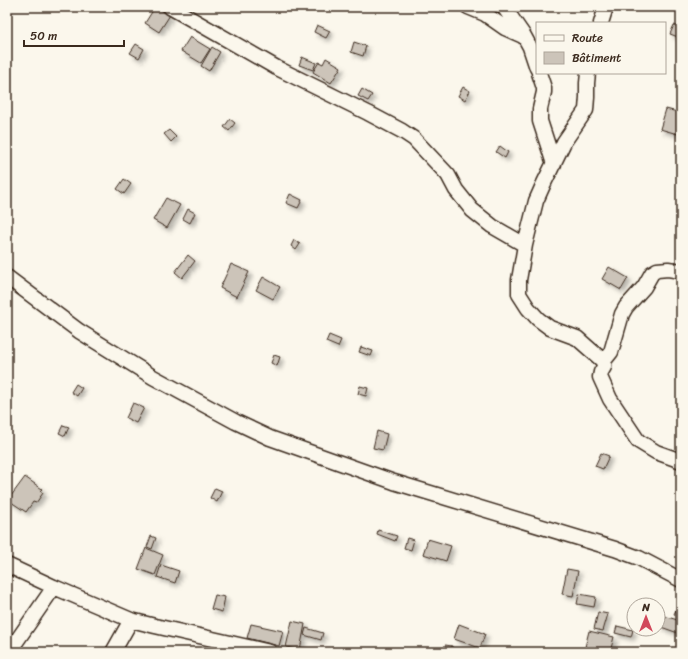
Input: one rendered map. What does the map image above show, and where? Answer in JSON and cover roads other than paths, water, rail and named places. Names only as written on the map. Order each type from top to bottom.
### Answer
[{"type":"street","points":[[170,7],[277,68],[368,112],[414,139],[448,176],[456,190],[472,210],[492,226],[525,245]]},
{"type":"street","points":[[468,7],[485,14],[505,28],[524,36]]},
{"type":"street","points":[[504,7],[524,36],[530,47],[536,65]]},
{"type":"street","points":[[600,22],[606,7]]},
{"type":"street","points":[[539,74],[544,88],[540,109],[540,121],[554,164]]},
{"type":"street","points":[[588,74],[586,110],[564,142],[536,200],[525,245],[519,280],[519,294],[528,308],[538,319],[550,328],[577,338],[604,362]]},
{"type":"street","points":[[681,271],[668,269],[657,270],[652,273],[644,287],[626,307],[622,314],[611,352],[604,362],[604,367],[600,377],[610,399],[638,441],[656,452],[681,461]]},
{"type":"street","points":[[7,278],[79,331],[154,377],[236,422],[270,438],[394,482],[615,549],[639,558],[681,580]]},
{"type":"street","points":[[7,565],[54,587],[132,620],[270,652]]},
{"type":"street","points":[[9,652],[54,587]]},
{"type":"street","points":[[113,652],[132,620]]}]
